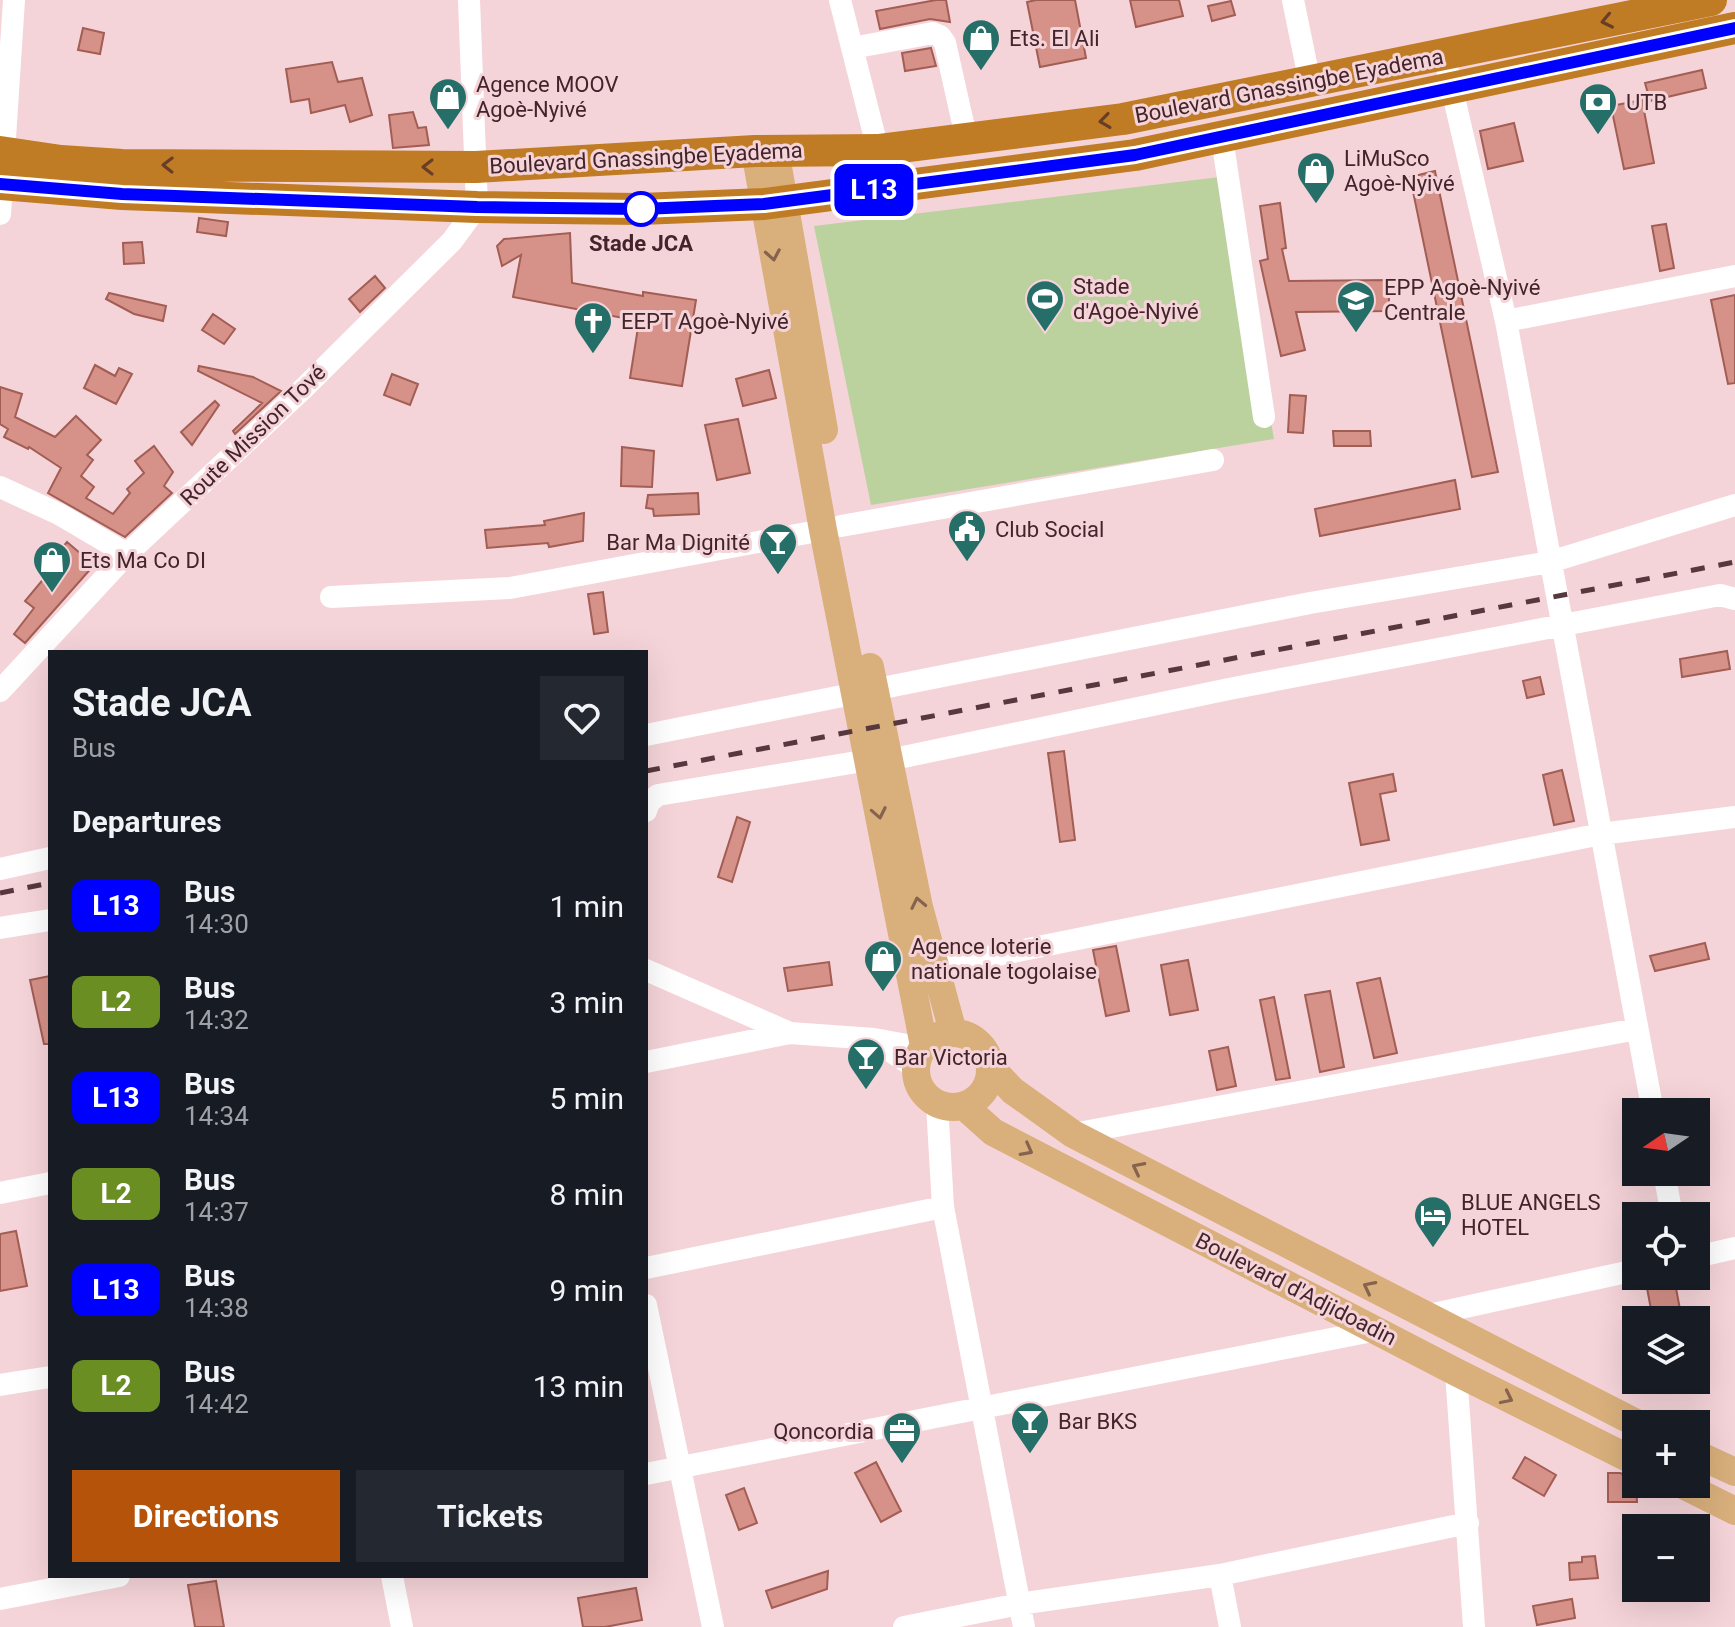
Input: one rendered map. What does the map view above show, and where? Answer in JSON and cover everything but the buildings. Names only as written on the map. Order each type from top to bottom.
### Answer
[{"type":"highway","name":"Boulevard Gnassingbe Eyadema","points":[[2,178],[61,161],[122,165],[476,167],[765,150],[878,150],[967,141],[1123,119],[1444,55],[1649,6],[1711,0]]},
{"type":"highway","name":"Boulevard Gnassingbe Eyadema","points":[[2,178],[248,199],[477,207],[641,209],[774,203],[1014,173],[1222,138],[1735,28]]},
{"type":"main road","points":[[765,150],[832,528],[879,760],[921,1054],[918,1083],[925,1095],[951,1106],[974,1101],[987,1087],[990,1067],[984,1050],[971,1037],[953,1032],[937,1036],[921,1054]]},
{"type":"main road","points":[[879,760],[933,968],[953,1032]]},
{"type":"main road","name":"Boulevard d'Adjidoadin","points":[[990,1067],[1013,1091],[1073,1134],[1622,1416]]},
{"type":"main road","name":"Boulevard d'Adjidoadin","points":[[951,1106],[993,1132],[1622,1455]]},
{"type":"main road","points":[[1710,1460],[1735,1472]]},
{"type":"main road","points":[[1709,1498],[1735,1511]]},
{"type":"street","points":[[2,178],[14,0]]},
{"type":"street","points":[[469,0],[477,207]]},
{"type":"street","points":[[840,0],[878,150]]},
{"type":"street","points":[[1293,0],[1310,83]]},
{"type":"street","points":[[852,48],[933,33],[940,36],[945,43],[967,141]]},
{"type":"street","points":[[1444,55],[1506,321],[1650,1098]]},
{"type":"street","points":[[1222,138],[1264,417]]},
{"type":"street","name":"Route Mission Tové","points":[[0,691],[127,554],[293,399],[452,241],[477,207]]},
{"type":"street","points":[[1506,321],[1735,276]]},
{"type":"street","points":[[331,597],[510,588],[1213,460]]},
{"type":"street","points":[[0,487],[59,514],[127,554]]},
{"type":"street","points":[[648,735],[866,694],[1310,603],[1550,562],[1735,505]]},
{"type":"street","points":[[648,805],[658,795],[879,760],[1562,623],[1730,595]]},
{"type":"street","points":[[933,968],[1601,834],[1735,817]]},
{"type":"street","points":[[0,869],[48,858]]},
{"type":"street","points":[[0,928],[48,920]]},
{"type":"street","points":[[648,971],[790,1033]]},
{"type":"street","points":[[1073,1134],[1637,1029]]},
{"type":"street","points":[[648,1062],[790,1033],[874,1039],[921,1054]]},
{"type":"street","points":[[951,1106],[942,1154],[943,1207],[1024,1627]]},
{"type":"street","points":[[0,1193],[48,1183]]},
{"type":"street","points":[[648,1268],[943,1207]]},
{"type":"street","points":[[1710,1254],[1735,1248]]},
{"type":"street","points":[[1424,1316],[1622,1273]]},
{"type":"street","points":[[648,1315],[713,1627]]},
{"type":"street","points":[[648,1474],[1377,1330]]},
{"type":"street","points":[[1456,1372],[1474,1627]]},
{"type":"street","points":[[0,1385],[48,1377]]},
{"type":"street","points":[[904,1627],[1019,1604],[1220,1575],[1468,1523]]},
{"type":"street","points":[[1220,1575],[1231,1627]]},
{"type":"street","points":[[0,1599],[109,1578]]},
{"type":"street","points":[[392,1578],[402,1627]]},
{"type":"green space","name":"Stade d'Agoè-Nyivé","points":[[1228,176],[1274,439],[871,505],[814,226]]},
{"type":"railway","points":[[648,771],[1735,562]]},
{"type":"railway","points":[[0,893],[48,883]]},
{"type":"bus line","name":"L13","points":[[0,184],[122,194],[477,207],[641,209],[764,204],[1135,155],[1454,90],[1735,28]]},
{"type":"place","name":"Ets. El Ali","points":[[981,72]]},
{"type":"place","name":"Agence MOOV Agoè-Nyivé","points":[[448,131]]},
{"type":"place","name":"UTB","points":[[1598,136]]},
{"type":"place","name":"LiMuSco Agoè-Nyivé","points":[[1316,205]]},
{"type":"place","name":"Stade JCA","points":[[641,209]]},
{"type":"place","name":"Stade d'Agoè-Nyivé","points":[[1045,333]]},
{"type":"place","name":"EPP Agoè-Nyivé Centrale","points":[[1356,334]]},
{"type":"place","name":"EEPT Agoè-Nyivé","points":[[593,355]]},
{"type":"place","name":"Club Social","points":[[967,563]]},
{"type":"place","name":"Bar Ma Dignité","points":[[778,576]]},
{"type":"place","name":"Ets Ma Co DI","points":[[52,594]]},
{"type":"place","name":"Agence loterie nationale togolaise","points":[[883,993]]},
{"type":"place","name":"Bar Victoria","points":[[866,1091]]},
{"type":"place","name":"BLUE ANGELS HOTEL","points":[[1433,1249]]},
{"type":"place","name":"Bar BKS","points":[[1030,1455]]},
{"type":"place","name":"Qoncordia","points":[[902,1465]]}]
